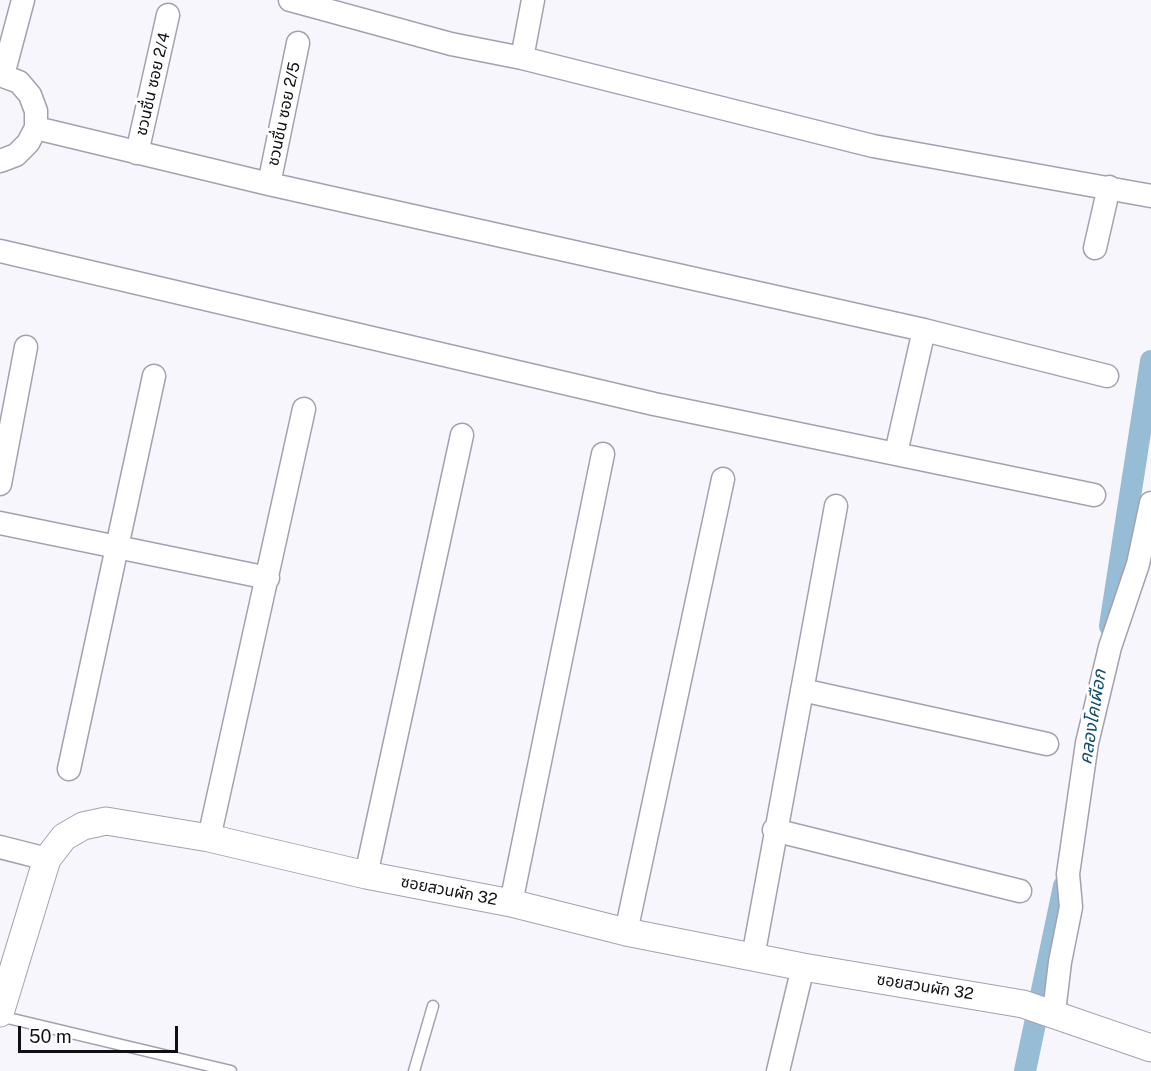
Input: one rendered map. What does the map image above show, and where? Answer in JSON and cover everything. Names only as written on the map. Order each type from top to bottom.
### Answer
[{"type":"street","points":[[0,161],[16,155],[28,143],[36,128],[36,111],[30,95],[19,82],[2,75],[23,0]]},
{"type":"street","points":[[290,0],[451,44],[522,58],[873,146],[1151,196]]},
{"type":"street","points":[[522,58],[533,0]]},
{"type":"street","name":"ชวนชื่น ซอย 2/4","points":[[137,153],[168,15]]},
{"type":"street","name":"ชวนชื่น ซอย 2/5","points":[[269,184],[298,44]]},
{"type":"street","points":[[36,128],[269,184],[924,330],[1107,376]]},
{"type":"street","points":[[1095,248],[1109,187]]},
{"type":"street","points":[[0,251],[654,404],[1094,495]]},
{"type":"street","points":[[896,453],[924,330]]},
{"type":"street","points":[[0,484],[26,347]]},
{"type":"street","points":[[69,770],[154,376]]},
{"type":"street","points":[[209,838],[304,409]]},
{"type":"street","points":[[366,875],[462,435]]},
{"type":"street","points":[[511,903],[603,454]]},
{"type":"street","points":[[626,932],[723,478]]},
{"type":"street","points":[[1041,1009],[1060,962],[1071,907],[1068,874],[1087,744],[1110,647],[1144,566],[1151,503]]},
{"type":"street","points":[[753,957],[774,830],[836,506]]},
{"type":"street","points":[[0,523],[268,578]]},
{"type":"street","points":[[802,690],[1047,744]]},
{"type":"street","name":"ซอยสวนผัก 32","points":[[0,1015],[47,859],[64,837],[83,826],[106,821],[209,838],[366,875],[511,903],[626,932],[803,967],[1041,1009],[1151,1047]]},
{"type":"street","points":[[774,830],[1020,891]]},
{"type":"street","points":[[0,847],[47,859]]},
{"type":"street","points":[[778,1071],[803,967]]},
{"type":"lane","points":[[414,1071],[433,1006]]},
{"type":"lane","points":[[0,1015],[231,1071]]},
{"type":"waterway","name":"คลองโคเผือก","points":[[1110,626],[1151,361]]},
{"type":"waterway","name":"คลองโคเผือก","points":[[1025,1071],[1064,886]]}]
